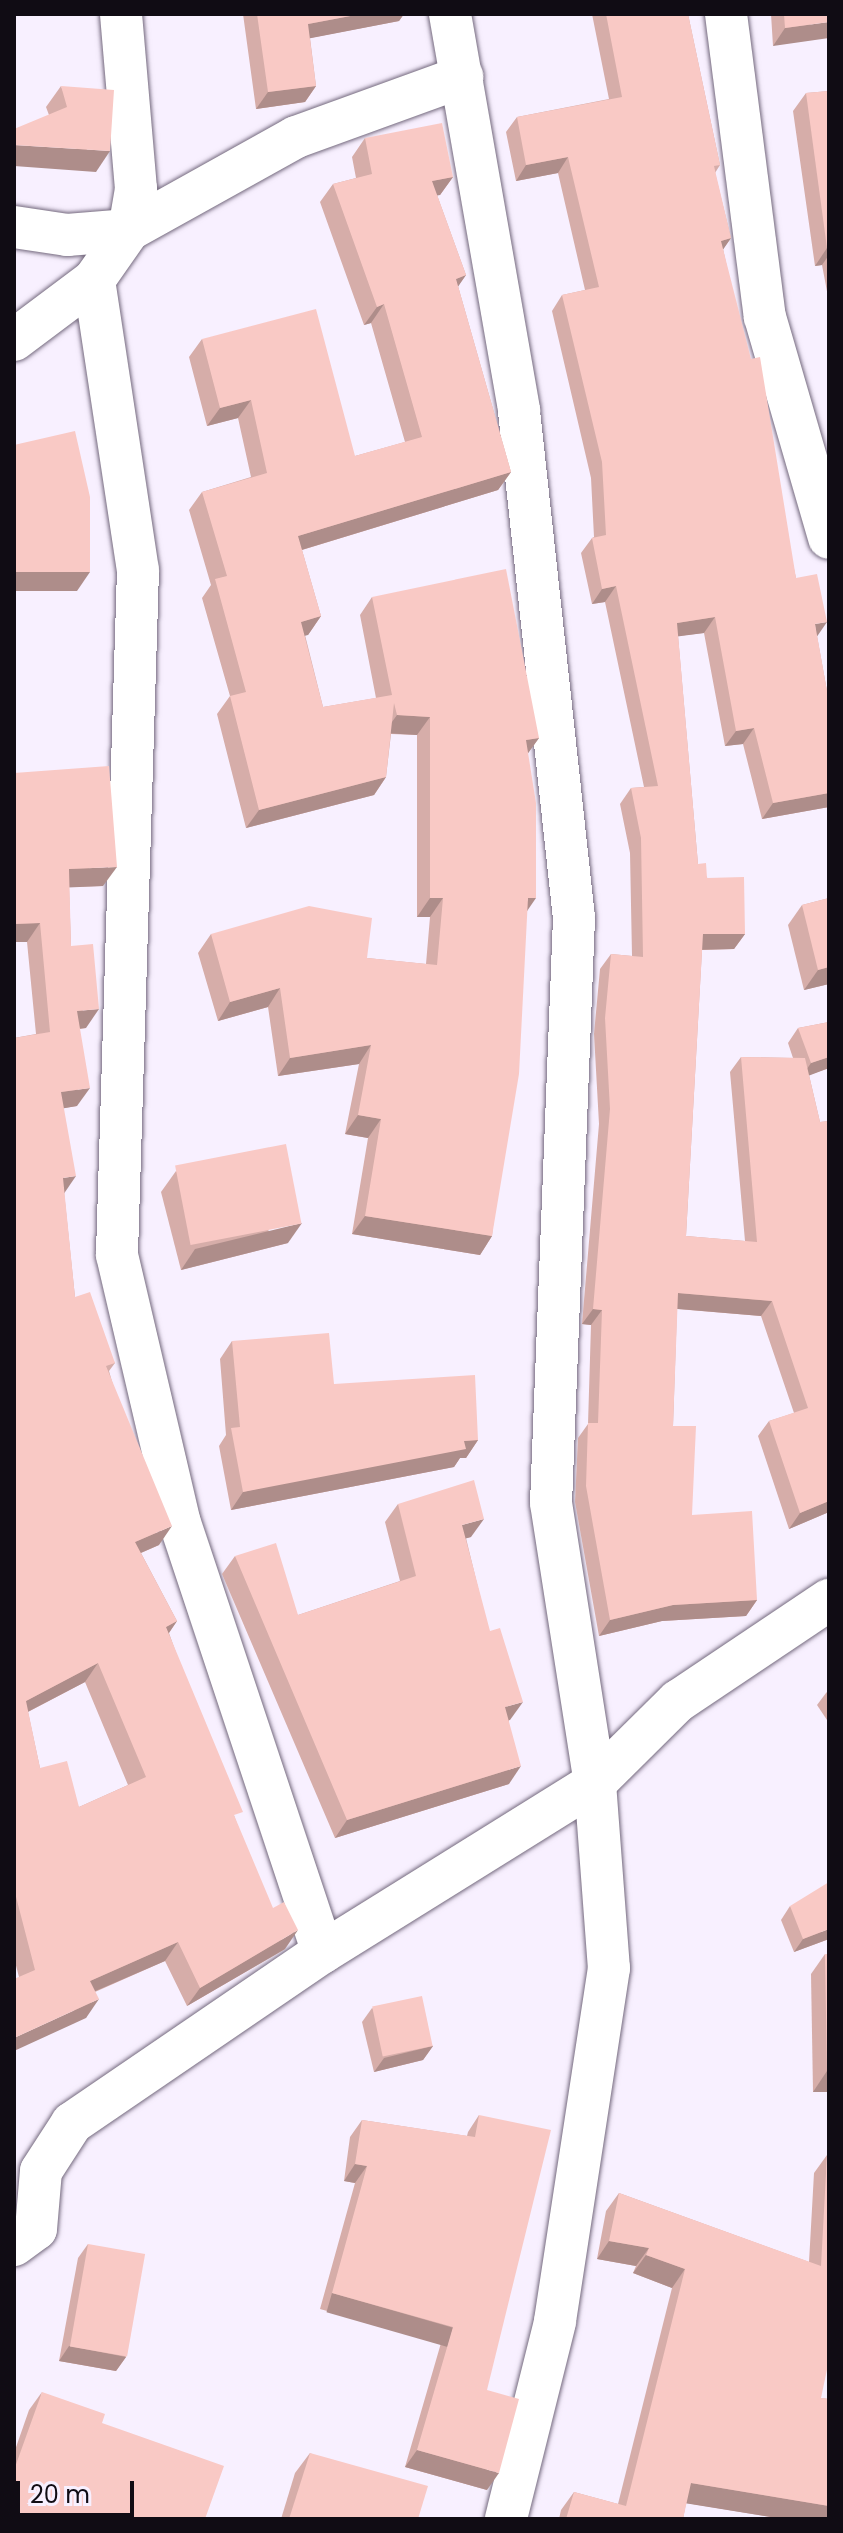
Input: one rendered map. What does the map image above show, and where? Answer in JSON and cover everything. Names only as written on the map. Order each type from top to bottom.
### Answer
[{"type":"street","points":[[14,340],[94,280],[129,230],[136,189],[121,14]]},
{"type":"street","points":[[450,14],[519,411],[574,918],[551,1503],[595,1783],[609,1968],[555,2322],[506,2519]]},
{"type":"street","points":[[726,14],[765,317],[829,538]]},
{"type":"street","points":[[14,227],[67,235],[129,230],[296,137],[462,77]]},
{"type":"street","points":[[94,280],[138,570],[117,1255],[180,1523],[323,1952]]},
{"type":"street","points":[[25,2237],[41,2171],[72,2123],[323,1952],[595,1783],[678,1701],[829,1600]]},
{"type":"street","points":[[14,2194],[25,2237]]},
{"type":"building","points":[[257,14],[361,14],[308,24],[316,86],[268,92]]},
{"type":"building","points":[[606,14],[688,14],[720,165],[714,166],[731,238],[721,241],[751,359],[760,357],[796,578],[817,574],[827,622],[815,624],[829,702],[829,793],[773,803],[754,728],[736,731],[715,617],[677,623],[698,864],[706,863],[707,878],[744,877],[745,934],[703,934],[686,1236],[757,1242],[741,1057],[805,1058],[820,1122],[829,1121],[829,1501],[800,1513],[769,1421],[808,1408],[772,1301],[678,1293],[673,1426],[696,1426],[692,1515],[752,1511],[757,1600],[673,1605],[610,1620],[586,1486],[588,1423],[598,1423],[602,1310],[593,1309],[610,1109],[605,1018],[611,954],[643,957],[641,838],[631,788],[658,786],[616,586],[602,589],[592,538],[606,535],[602,462],[562,295],[599,287],[568,157],[526,165],[517,117],[622,97]]},
{"type":"building","points":[[784,14],[829,14],[829,22],[785,28]]},
{"type":"building","points":[[61,86],[114,90],[110,151],[14,145],[14,129],[67,107]]},
{"type":"building","points":[[829,91],[829,248],[827,248],[806,93]]},
{"type":"building","points":[[442,123],[453,177],[432,181],[466,275],[456,279],[511,472],[298,536],[321,616],[301,622],[323,707],[392,695],[372,597],[506,569],[539,738],[526,740],[536,803],[536,898],[528,898],[519,1074],[492,1236],[365,1216],[381,1119],[358,1115],[371,1045],[290,1058],[280,988],[230,1002],[211,934],[309,906],[372,918],[367,958],[437,965],[443,898],[430,898],[430,717],[397,715],[394,703],[386,777],[259,810],[230,696],[246,692],[215,579],[227,576],[202,492],[267,473],[251,400],[220,408],[202,339],[316,309],[355,456],[422,437],[384,304],[377,307],[333,184],[372,174],[365,138]]},
{"type":"building","points":[[75,431],[90,497],[90,572],[14,572],[14,445]]},
{"type":"building","points":[[109,766],[117,867],[69,869],[71,946],[93,944],[99,1009],[77,1011],[90,1088],[61,1092],[76,1176],[63,1178],[75,1297],[90,1292],[115,1363],[106,1366],[172,1526],[135,1542],[177,1621],[166,1627],[243,1812],[234,1815],[273,1908],[284,1902],[298,1930],[200,1988],[178,1942],[90,1981],[99,1999],[14,2038],[14,1979],[35,1970],[14,1889],[14,1038],[50,1032],[40,923],[14,924],[14,773]],"holes":[[[98,1663],[146,1777],[79,1807],[67,1761],[40,1768],[26,1701]]]},
{"type":"building","points":[[829,898],[829,967],[818,970],[802,905]]},
{"type":"building","points":[[829,1022],[829,1057],[811,1063],[798,1028]]},
{"type":"building","points":[[286,1144],[301,1224],[191,1245],[175,1166]]},
{"type":"building","points":[[329,1333],[334,1384],[475,1375],[478,1440],[464,1441],[466,1449],[243,1492],[231,1428],[240,1427],[232,1341]]},
{"type":"building","points":[[474,1480],[484,1519],[462,1525],[490,1631],[500,1628],[523,1702],[505,1707],[521,1766],[347,1820],[235,1556],[276,1543],[298,1615],[416,1576],[398,1504]]},
{"type":"building","points":[[829,1882],[829,1929],[803,1939],[790,1906]]},
{"type":"building","points":[[825,1954],[829,1954],[829,2071],[827,2071]]},
{"type":"building","points":[[422,1996],[433,2046],[383,2056],[372,2007]]},
{"type":"building","points":[[479,2115],[551,2130],[487,2390],[519,2399],[499,2473],[417,2450],[453,2327],[332,2293],[367,2166],[355,2164],[362,2120],[475,2137]]},
{"type":"building","points":[[827,2155],[829,2360],[821,2398],[829,2399],[829,2506],[691,2483],[683,2519],[566,2519],[574,2492],[626,2506],[685,2269],[646,2255],[649,2248],[609,2241],[619,2193],[821,2266]]},
{"type":"building","points":[[88,2244],[145,2254],[127,2356],[70,2346]]},
{"type":"building","points":[[42,2392],[105,2414],[102,2423],[224,2466],[205,2519],[14,2519],[14,2470]]},
{"type":"building","points":[[310,2453],[428,2486],[418,2519],[289,2519]]}]
